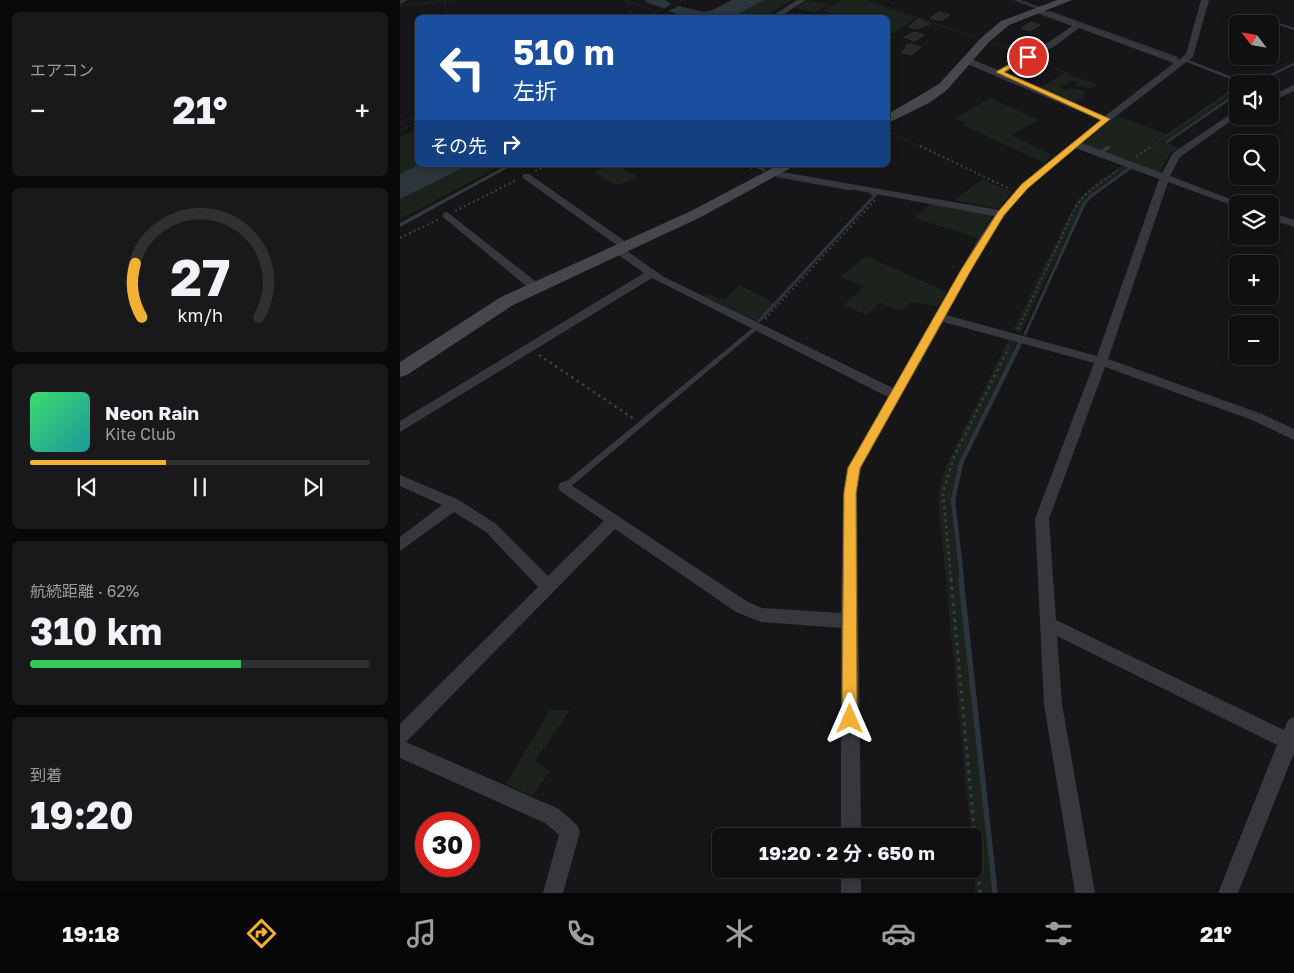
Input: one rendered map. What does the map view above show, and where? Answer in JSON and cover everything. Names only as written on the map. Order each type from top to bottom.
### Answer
[{"type":"street","points":[[777,15],[802,0]]},
{"type":"street","points":[[890,118],[943,88],[1004,23],[1044,10],[1067,0]]},
{"type":"street","points":[[851,828],[849,621],[851,480],[854,468],[939,317],[1001,214],[1018,193],[1074,144],[1192,52],[1205,0]]},
{"type":"street","points":[[1044,10],[1078,25],[1182,61]]},
{"type":"street","points":[[1044,10],[1182,61]]},
{"type":"street","points":[[999,72],[1052,44],[1078,25]]},
{"type":"street","points":[[968,61],[999,72],[1106,119]]},
{"type":"street","points":[[1279,96],[1294,88]]},
{"type":"street","points":[[1282,95],[1294,97]]},
{"type":"street","points":[[1085,893],[1053,704],[1042,519],[1101,361],[1165,177],[1176,155],[1229,118]]},
{"type":"street","points":[[1074,144],[1229,201]]},
{"type":"street","points":[[400,371],[507,301],[696,214],[785,167]]},
{"type":"street","points":[[774,172],[1001,214]]},
{"type":"street","points":[[526,176],[621,247],[651,274],[894,395]]},
{"type":"street","points":[[447,215],[536,287]]},
{"type":"street","points":[[1279,219],[1294,224]]},
{"type":"street","points":[[400,427],[528,347],[651,274]]},
{"type":"street","points":[[939,317],[1101,361],[1257,417],[1294,435]]},
{"type":"street","points":[[400,480],[454,504],[491,528],[547,586]]},
{"type":"street","points":[[564,487],[742,608],[761,615],[849,621]]},
{"type":"street","points":[[400,545],[454,504]]},
{"type":"street","points":[[400,736],[614,520]]},
{"type":"street","points":[[1049,624],[1292,737],[1228,893]]},
{"type":"street","points":[[400,749],[552,816],[570,832],[553,893]]},
{"type":"street","points":[[851,878],[851,893]]},
{"type":"lane","points":[[1279,24],[1294,29]]},
{"type":"lane","points":[[1182,61],[1229,76]]},
{"type":"lane","points":[[1100,154],[1108,147]]},
{"type":"lane","points":[[400,225],[507,167]]},
{"type":"lane","points":[[564,487],[757,327]]},
{"type":"path","points":[[401,0],[404,5]]},
{"type":"path","points":[[400,6],[453,0]]},
{"type":"path","points":[[625,0],[656,12]]},
{"type":"path","points":[[625,0],[631,15]]},
{"type":"path","points":[[649,15],[682,0]]},
{"type":"path","points":[[815,15],[842,0]]},
{"type":"path","points":[[865,0],[982,39]]},
{"type":"path","points":[[445,1],[447,15]]},
{"type":"path","points":[[1263,75],[1294,60]]},
{"type":"path","points":[[1131,160],[1229,92]]},
{"type":"path","points":[[400,123],[415,116]]},
{"type":"path","points":[[400,131],[415,124]]},
{"type":"path","points":[[890,132],[1018,193]]},
{"type":"path","points":[[1017,331],[1079,201],[1126,165]]},
{"type":"path","points":[[400,238],[544,167]]},
{"type":"path","points":[[757,327],[882,192]]},
{"type":"path","points":[[980,893],[943,492],[957,450],[1012,341]]},
{"type":"path","points":[[528,347],[642,424]]},
{"type":"shaded area","points":[[732,0],[764,0],[737,15],[681,15],[668,11],[679,6],[702,11],[716,8]]},
{"type":"shaded area","points":[[764,0],[793,0],[767,15],[737,15]]},
{"type":"shaded area","points":[[808,0],[831,4],[814,13],[795,8]]},
{"type":"shaded area","points":[[844,0],[863,0],[916,18],[890,35],[890,15],[835,15],[823,11]]},
{"type":"shaded area","points":[[1065,73],[1099,85],[1091,88],[1076,86],[1078,82],[1072,80],[1060,88],[1087,91],[1081,99],[1072,102],[1039,88]]},
{"type":"shaded area","points":[[1229,91],[1229,97],[1165,142],[1181,148],[1170,153],[1160,172],[1082,144],[1117,116],[1167,134]]},
{"type":"shaded area","points":[[990,98],[1039,120],[1011,135],[1052,155],[1044,163],[963,125],[966,122],[956,118]]},
{"type":"shaded area","points":[[415,130],[415,166],[400,174],[400,137]]},
{"type":"shaded area","points":[[1123,164],[1129,166],[1094,191],[1083,203],[1021,332],[1013,330],[1077,200]]},
{"type":"shaded area","points":[[415,166],[465,167],[400,199],[400,174]]},
{"type":"shaded area","points":[[465,167],[498,167],[400,219],[400,199]]},
{"type":"shaded area","points":[[605,167],[622,167],[639,177],[625,183],[615,184],[594,172]]},
{"type":"shaded area","points":[[983,179],[1012,192],[1000,207],[995,208],[954,200]]},
{"type":"shaded area","points":[[931,204],[993,215],[978,238],[914,218]]},
{"type":"shaded area","points":[[866,256],[947,292],[938,306],[911,302],[902,311],[880,303],[867,315],[844,305],[864,286],[840,277]]},
{"type":"shaded area","points":[[740,285],[774,303],[756,321],[704,296],[706,294],[724,300]]},
{"type":"shaded area","points":[[1008,340],[1017,342],[959,462],[951,502],[992,893],[975,893],[975,878],[982,878],[982,828],[970,828],[939,510],[939,491],[946,466]]},
{"type":"shaded area","points":[[550,710],[570,710],[535,761],[550,771],[532,796],[506,784]]},
{"type":"building","points":[[939,12],[950,15],[941,21],[930,18]]},
{"type":"building","points":[[918,19],[930,24],[917,29],[908,27]]},
{"type":"building","points":[[1031,22],[1040,25],[1030,31],[1021,28]]},
{"type":"building","points":[[914,32],[924,35],[915,41],[904,37]]},
{"type":"building","points":[[909,44],[921,47],[911,55],[901,52]]},
{"type":"waterway","points":[[652,0],[664,4]]},
{"type":"waterway","points":[[1017,0],[1039,8]]},
{"type":"waterway","points":[[1049,12],[1177,58]]},
{"type":"waterway","points":[[1271,75],[1294,64]]},
{"type":"waterway","points":[[1167,142],[1229,99]]},
{"type":"waterway","points":[[758,167],[764,170]]},
{"type":"waterway","points":[[1025,334],[1084,204],[1091,196],[1131,167]]},
{"type":"waterway","points":[[778,176],[851,189]]},
{"type":"waterway","points":[[759,321],[876,194],[871,193]]},
{"type":"waterway","points":[[962,580],[953,500],[961,463],[1020,343]]},
{"type":"waterway","points":[[961,579],[995,893]]},
{"type":"route","points":[[850,719],[850,493],[854,468],[984,238],[1001,214],[1014,196],[1025,186],[1106,119],[999,72],[1028,57]]}]
